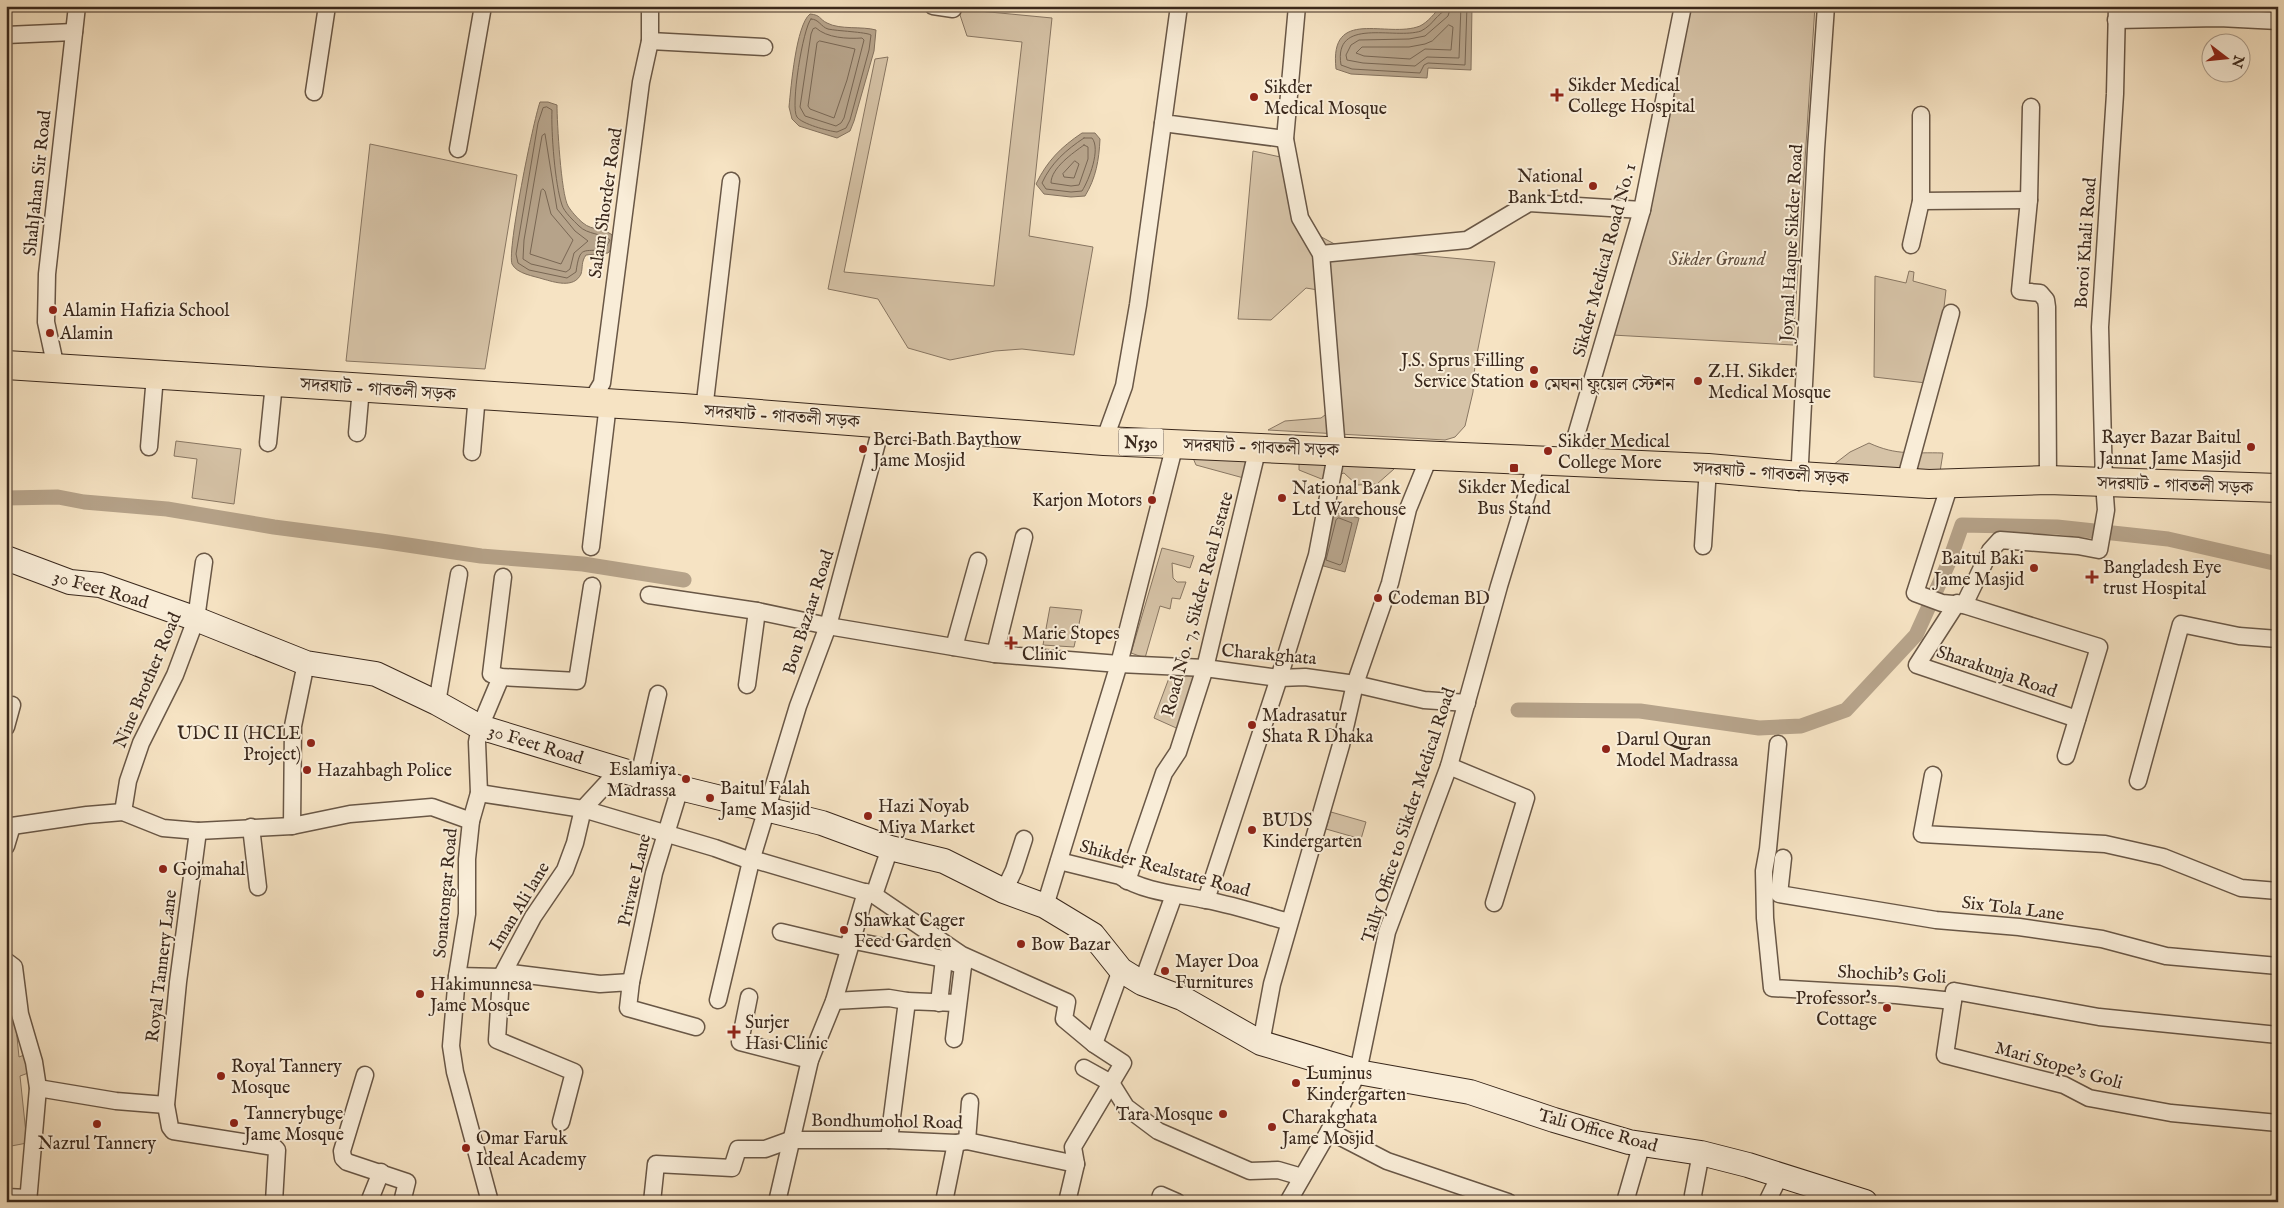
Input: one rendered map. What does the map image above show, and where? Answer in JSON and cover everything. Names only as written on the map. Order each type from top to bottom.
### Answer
[{"type":"highway","name":"সদরঘাট - গাবতলী সড়ক","points":[[6,365],[704,410],[1104,441],[1258,446],[1568,463],[1708,468],[1799,479],[1905,484],[2048,480],[2278,488]]},
{"type":"street","name":"ShahJahan Sir Road","points":[[56,368],[46,322],[47,274],[77,6]]},
{"type":"street","points":[[314,92],[327,6]]},
{"type":"street","points":[[458,149],[483,6]]},
{"type":"street","name":"Salam Shorder Road","points":[[599,403],[642,82],[650,41],[650,6]]},
{"type":"street","points":[[933,6],[954,10],[954,6]]},
{"type":"street","points":[[1104,441],[1124,386],[1138,305],[1179,6]]},
{"type":"street","points":[[1206,900],[1280,678],[1317,554],[1338,450],[1321,254],[1300,218],[1285,139],[1297,6]]},
{"type":"street","name":"Sikder Medical Road No. 1","points":[[1568,463],[1642,210],[1683,6]]},
{"type":"street","name":"Joynal Haque Sikder Road","points":[[1799,479],[1816,148],[1826,6]]},
{"type":"street","points":[[2117,13],[2219,12],[2278,21]]},
{"type":"street","name":"Boroi Khali Road","points":[[1954,604],[1990,551],[2000,540],[2078,546],[2099,550],[2106,510],[2100,327],[2115,94],[2117,13]]},
{"type":"street","points":[[6,35],[74,32]]},
{"type":"street","points":[[650,41],[764,47]]},
{"type":"street","points":[[2031,107],[2029,200],[2020,291],[2040,293],[2046,300],[2048,480]]},
{"type":"street","points":[[1911,245],[1921,200],[1921,115]]},
{"type":"street","points":[[1163,123],[1285,139]]},
{"type":"street","points":[[704,410],[731,181]]},
{"type":"street","points":[[1921,200],[2029,200]]},
{"type":"street","points":[[1321,254],[1467,240],[1529,202],[1642,210]]},
{"type":"street","points":[[1905,484],[1951,313]]},
{"type":"street","points":[[149,447],[155,376]]},
{"type":"street","points":[[268,443],[274,383]]},
{"type":"street","points":[[358,432],[361,388]]},
{"type":"street","points":[[472,452],[477,396]]},
{"type":"street","points":[[591,547],[599,403]]},
{"type":"street","name":"Bou Bazaar Road","points":[[718,1000],[751,860],[798,706],[828,626],[882,424]]},
{"type":"street","points":[[1045,906],[1119,664],[1175,444]]},
{"type":"street","name":"Road No. 7, Sikder Real Estate","points":[[1127,881],[1164,773],[1178,752],[1205,668],[1258,446]]},
{"type":"street","points":[[1261,1043],[1272,984],[1341,745],[1355,684],[1390,582],[1408,509],[1430,455]]},
{"type":"street","name":"Tally Office to Sikder Medical Road","points":[[1288,1202],[1329,1131],[1358,1072],[1387,932],[1449,766],[1499,586],[1538,461]]},
{"type":"street","points":[[1703,546],[1708,468]]},
{"type":"street","points":[[1950,484],[1915,593],[1923,597],[1954,604],[2100,648],[2066,756]]},
{"type":"street","points":[[994,654],[1024,537]]},
{"type":"street","name":"30 Feet Road","points":[[6,558],[70,582],[100,585],[196,619],[306,663],[376,674],[437,703],[480,727],[680,788],[822,824],[890,848],[944,861],[1004,891],[1045,906],[1093,934],[1121,970]]},
{"type":"street","points":[[954,647],[978,561]]},
{"type":"street","name":"Nine Brother Road","points":[[123,812],[128,781],[138,753],[157,709],[175,675],[196,619],[204,562]]},
{"type":"street","points":[[437,703],[459,574]]},
{"type":"street","points":[[503,577],[491,674],[501,677],[577,681],[592,586]]},
{"type":"street","name":"Charakghata","points":[[649,595],[757,611],[828,626],[994,654],[1119,664],[1205,668],[1280,678],[1305,677],[1355,684],[1424,700],[1467,703]]},
{"type":"street","name":"Sharakunja Road","points":[[1954,604],[1917,665],[2078,719]]},
{"type":"street","points":[[747,686],[757,611]]},
{"type":"street","points":[[2138,781],[2181,624],[2239,636],[2278,639]]},
{"type":"street","points":[[292,826],[293,726],[306,663]]},
{"type":"street","name":"Sonatongar Road","points":[[490,1202],[455,1072],[451,1046],[457,976],[467,914],[467,860],[471,821],[479,793],[477,742],[480,727],[501,677]]},
{"type":"street","points":[[583,809],[629,772],[658,694]]},
{"type":"street","points":[[6,728],[12,705]]},
{"type":"street","name":"Shochib's Goli","points":[[1778,744],[1768,849],[1764,871],[1765,918],[1772,988],[1896,995],[1952,1001],[1954,991],[2099,1017],[2278,1035]]},
{"type":"street","points":[[1449,766],[1526,798],[1494,903]]},
{"type":"street","points":[[1933,775],[1922,834],[2105,844],[2163,857],[2241,888],[2278,891]]},
{"type":"street","name":"Private Lane","points":[[680,788],[665,833],[631,982],[628,1008],[696,1027]]},
{"type":"street","points":[[479,793],[583,809],[870,894],[963,960],[1067,1002],[1064,1019],[1094,1044],[1123,1063],[1073,1147],[1076,1164],[1068,1202]]},
{"type":"street","points":[[6,846],[9,822],[123,812],[163,828],[198,831],[292,826],[350,814],[432,806],[471,821]]},
{"type":"street","name":"Iman Ali lane","points":[[561,1122],[574,1072],[497,1040],[501,977],[533,917],[565,870],[575,843],[583,809]]},
{"type":"street","points":[[251,827],[258,887]]},
{"type":"street","name":"Royal Tannery Lane","points":[[198,831],[178,982],[166,1105],[170,1127],[173,1131],[264,1145],[277,1150],[274,1202]]},
{"type":"street","points":[[1004,891],[1014,870],[1024,839]]},
{"type":"street","points":[[777,1202],[810,1060],[834,1001],[849,944],[890,848]]},
{"type":"street","name":"Six Tola Lane","points":[[1783,858],[1779,894],[1936,920],[2019,927],[2102,939],[2166,956],[2278,966]]},
{"type":"street","name":"Shikder Realstate Road","points":[[1059,861],[1120,876],[1127,881],[1174,895],[1206,900],[1289,922]]},
{"type":"street","points":[[1142,983],[1174,895]]},
{"type":"street","points":[[781,932],[944,959],[963,960]]},
{"type":"street","points":[[939,1003],[944,959]]},
{"type":"street","points":[[954,1039],[963,960]]},
{"type":"street","points":[[6,961],[14,967],[20,1014],[34,1062],[38,1088],[28,1200],[6,1197]]},
{"type":"street","points":[[1094,1044],[1121,970]]},
{"type":"street","name":"Tali Office Road","points":[[1121,970],[1142,983],[1182,998],[1261,1043],[1358,1072],[1470,1092],[1554,1120],[1629,1142],[1701,1153],[1780,1175],[1861,1201]]},
{"type":"street","points":[[457,976],[501,977],[511,973],[600,984],[631,982]]},
{"type":"street","points":[[749,998],[740,1042],[810,1060]]},
{"type":"street","points":[[834,1001],[889,998],[913,1002],[957,1003]]},
{"type":"street","name":"Mari Stope's Goli","points":[[1952,1001],[1945,1055],[2064,1085],[2089,1098],[2172,1113],[2278,1123]]},
{"type":"street","points":[[890,1140],[913,1002]]},
{"type":"street","points":[[1084,1068],[1111,1082],[1126,1107],[1158,1131],[1250,1170],[1278,1170],[1302,1177]]},
{"type":"street","points":[[364,1075],[342,1151],[343,1158],[347,1162],[406,1182],[402,1202]]},
{"type":"street","points":[[38,1088],[116,1101],[166,1105]]},
{"type":"street","points":[[944,1202],[970,1102]]},
{"type":"street","points":[[1329,1131],[1387,1161],[1508,1202]]},
{"type":"street","name":"Bondhumohol Road","points":[[652,1202],[656,1164],[732,1168],[738,1149],[765,1150],[790,1140],[961,1142],[1076,1164]]},
{"type":"street","points":[[1625,1202],[1642,1143]]},
{"type":"street","points":[[1695,1202],[1693,1195],[1701,1153]]},
{"type":"street","points":[[369,1202],[381,1172]]},
{"type":"street","points":[[1767,1202],[1780,1175]]},
{"type":"street","points":[[1159,1202],[1161,1195],[1177,1202]]},
{"type":"green space","name":"Sikder Ground","points":[[1686,6],[1815,6],[1793,345],[1612,335]]},
{"type":"green space","points":[[958,9],[1052,18],[1029,236],[1093,247],[1074,355],[1022,349],[995,351],[950,360],[908,348],[878,299],[828,289],[875,59],[888,57],[844,272],[994,286],[1022,42],[967,36]]},
{"type":"green space","points":[[370,144],[517,175],[485,369],[346,361]]},
{"type":"green space","points":[[1253,151],[1285,158],[1297,230],[1312,232],[1342,248],[1495,262],[1475,364],[1473,392],[1465,426],[1455,437],[1445,440],[1268,430],[1285,421],[1321,418],[1333,409],[1330,292],[1306,288],[1271,320],[1238,319]]},
{"type":"green space","points":[[1909,271],[1914,272],[1913,281],[1946,290],[1935,384],[1874,377],[1875,276],[1906,283]]},
{"type":"green space","points":[[176,441],[241,449],[234,504],[192,498],[197,459],[174,456]]},
{"type":"green space","points":[[1869,443],[1897,452],[1943,453],[1939,478],[1820,475],[1850,452]]},
{"type":"green space","points":[[1275,449],[1390,455],[1394,469],[1377,484],[1357,485],[1344,473],[1324,480],[1299,470],[1299,464],[1282,463]]},
{"type":"green space","points":[[1244,451],[1251,480],[1196,465],[1193,458]]},
{"type":"green space","points":[[1162,548],[1194,556],[1190,568],[1172,563],[1173,578],[1177,582],[1186,582],[1180,599],[1172,598],[1170,609],[1160,606],[1145,658],[1131,653]]},
{"type":"green space","points":[[1050,607],[1082,610],[1074,647],[1043,645]]},
{"type":"green space","points":[[1172,670],[1201,674],[1183,731],[1154,718]]},
{"type":"green space","points":[[1331,812],[1366,822],[1361,839],[1326,829]]},
{"type":"green space","points":[[11,977],[19,1057],[24,1055],[31,1072],[20,1076],[27,1143],[6,1147],[6,978]]},
{"type":"water","points":[[1472,6],[1471,70],[1428,68],[1427,78],[1351,74],[1336,69],[1336,50],[1342,38],[1351,31],[1363,29],[1407,29],[1420,26],[1429,20],[1440,7]]},
{"type":"water","points":[[810,14],[818,16],[824,22],[832,25],[876,30],[874,51],[854,121],[850,131],[837,138],[799,126],[792,119],[789,107],[798,43],[805,20]]},
{"type":"water","points":[[540,102],[557,105],[561,173],[568,206],[587,226],[607,232],[614,237],[614,246],[608,253],[586,255],[578,279],[569,283],[553,282],[526,274],[512,264],[511,254],[517,212]]},
{"type":"water","points":[[1082,133],[1095,133],[1100,139],[1096,169],[1085,196],[1071,197],[1044,194],[1036,184],[1045,168],[1061,149]]},
{"type":"water","points":[[1333,512],[1359,518],[1345,572],[1320,565]]},
{"type":"waterway","points":[[6,498],[58,497],[84,502],[167,509],[274,527],[481,556],[583,564],[684,580]]},
{"type":"waterway","points":[[1518,710],[1640,711],[1759,728],[1801,726],[1846,710],[1916,635],[1949,562],[1962,525],[2057,527],[2168,539],[2278,564]]},
{"type":"place","name":"Sikder Medical College Hospital","points":[[1557,95]]},
{"type":"place","name":"Sikder Medical Mosque","points":[[1254,97]]},
{"type":"place","name":"National Bank Ltd.","points":[[1593,186]]},
{"type":"place","name":"Alamin Hafizia School","points":[[53,310]]},
{"type":"place","name":"Alamin","points":[[50,333]]},
{"type":"place","name":"J.S. Sprus Filling Service Station","points":[[1534,370]]},
{"type":"place","name":"Z.H. Sikder Medical Mosque","points":[[1698,381]]},
{"type":"place","name":"মেঘনা ফুয়েল স্টেশন","points":[[1534,384]]},
{"type":"place","name":"Rayer Bazar Baitul Jannat Jame Masjid","points":[[2251,447]]},
{"type":"place","name":"Berci Bath Baythow Jame Mosjid","points":[[863,449]]},
{"type":"place","name":"Sikder Medical College More","points":[[1548,451]]},
{"type":"place","name":"Sikder Medical Bus Stand","points":[[1514,468]]},
{"type":"place","name":"National Bank Ltd Warehouse","points":[[1282,498]]},
{"type":"place","name":"Karjon Motors","points":[[1152,500]]},
{"type":"place","name":"Baitul Baki Jame Masjid","points":[[2034,568]]},
{"type":"place","name":"Bangladesh Eye trust Hospital","points":[[2092,577]]},
{"type":"place","name":"Codeman BD","points":[[1378,598]]},
{"type":"place","name":"Marie Stopes Clinic","points":[[1011,643]]},
{"type":"place","name":"Madrasatur Shata R Dhaka","points":[[1252,725]]},
{"type":"place","name":"UDC II (HCLE Project)","points":[[311,743]]},
{"type":"place","name":"Darul Quran Model Madrassa","points":[[1606,749]]},
{"type":"place","name":"Hazahbagh Police","points":[[307,770]]},
{"type":"place","name":"Eslamiya Madrassa","points":[[686,779]]},
{"type":"place","name":"Baitul Falah Jame Masjid","points":[[710,798]]},
{"type":"place","name":"Hazi Noyab Miya Market","points":[[868,816]]},
{"type":"place","name":"BUDS Kindergarten","points":[[1252,830]]},
{"type":"place","name":"Gojmahal","points":[[163,869]]},
{"type":"place","name":"Shawkat Cager Feed Garden","points":[[844,930]]},
{"type":"place","name":"Bow Bazar","points":[[1021,944]]},
{"type":"place","name":"Mayer Doa Furnitures","points":[[1165,971]]},
{"type":"place","name":"Hakimunnesa Jame Mosque","points":[[420,994]]},
{"type":"place","name":"Professor's Cottage","points":[[1887,1008]]},
{"type":"place","name":"Surjer Hasi Clinic","points":[[734,1032]]},
{"type":"place","name":"Royal Tannery Mosque","points":[[221,1076]]},
{"type":"place","name":"Luminus Kindergarten","points":[[1296,1083]]},
{"type":"place","name":"Tara Mosque","points":[[1223,1114]]},
{"type":"place","name":"Tannerybuge Jame Mosque","points":[[234,1123]]},
{"type":"place","name":"Nazrul Tannery","points":[[97,1124]]},
{"type":"place","name":"Charakghata Jame Mosjid","points":[[1272,1127]]},
{"type":"place","name":"Omar Faruk Ideal Academy","points":[[466,1148]]}]
